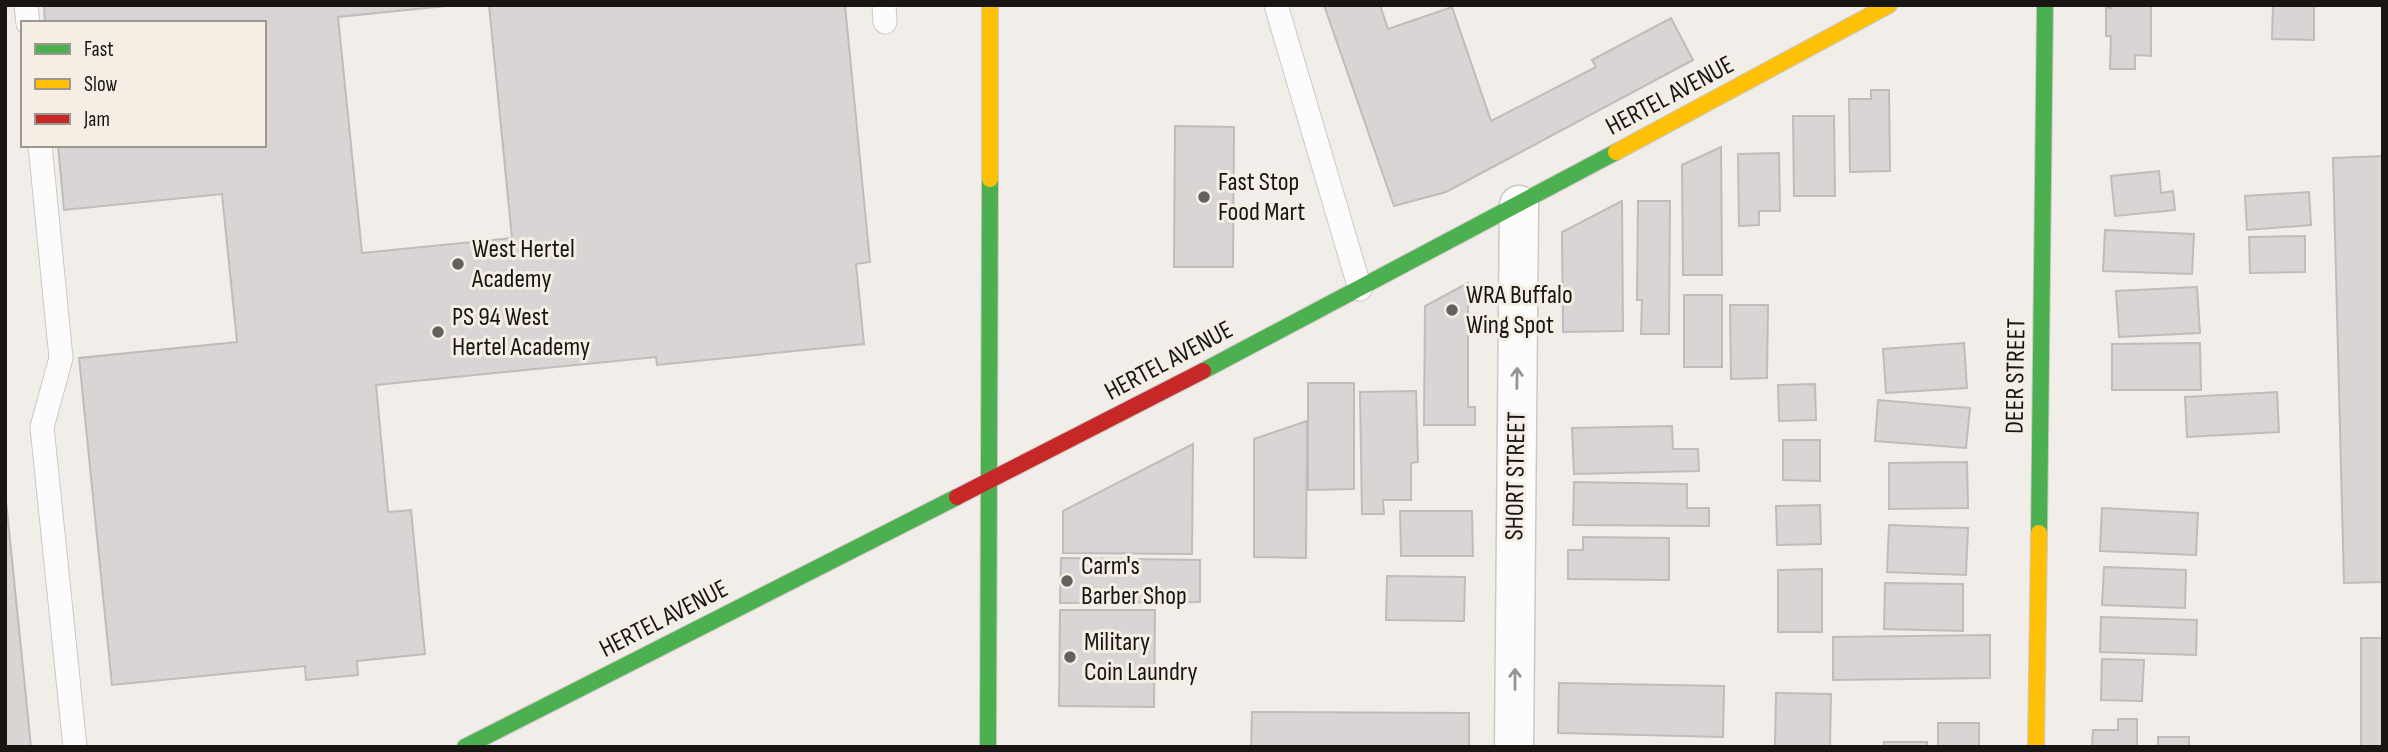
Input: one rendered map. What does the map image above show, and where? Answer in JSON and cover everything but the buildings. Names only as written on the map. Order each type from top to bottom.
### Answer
[{"type":"street","points":[[988,747],[990,5]]},
{"type":"street","name":"HERTEL AVENUE","points":[[464,747],[988,483],[1519,205],[1889,5]]},
{"type":"street","name":"DEER STREET","points":[[2036,747],[2045,5]]},
{"type":"street","name":"SHORT STREET","points":[[1514,747],[1519,205]]},
{"type":"lane","points":[[1276,5],[1360,289]]},
{"type":"lane","points":[[40,147],[61,358],[42,427],[75,747]]},
{"type":"traffic: fast","points":[[2039,533],[2045,5]]},
{"type":"traffic: fast","points":[[1203,371],[1616,152]]},
{"type":"traffic: fast","points":[[988,747],[990,179]]},
{"type":"traffic: fast","points":[[465,747],[957,497]]},
{"type":"traffic: slow","points":[[990,5],[990,179]]},
{"type":"traffic: slow","points":[[1616,152],[1889,5]]},
{"type":"traffic: slow","points":[[2036,747],[2039,533]]},
{"type":"traffic: jam","points":[[957,497],[1203,371]]},
{"type":"place","name":"Fast Stop Food Mart","points":[[1204,197]]},
{"type":"place","name":"West Hertel Academy","points":[[458,264]]},
{"type":"place","name":"WRA Buffalo Wing Spot","points":[[1452,310]]},
{"type":"place","name":"PS 94 West Hertel Academy","points":[[438,332]]},
{"type":"place","name":"Carm's Barber Shop","points":[[1067,581]]},
{"type":"place","name":"Military Coin Laundry","points":[[1070,657]]}]
